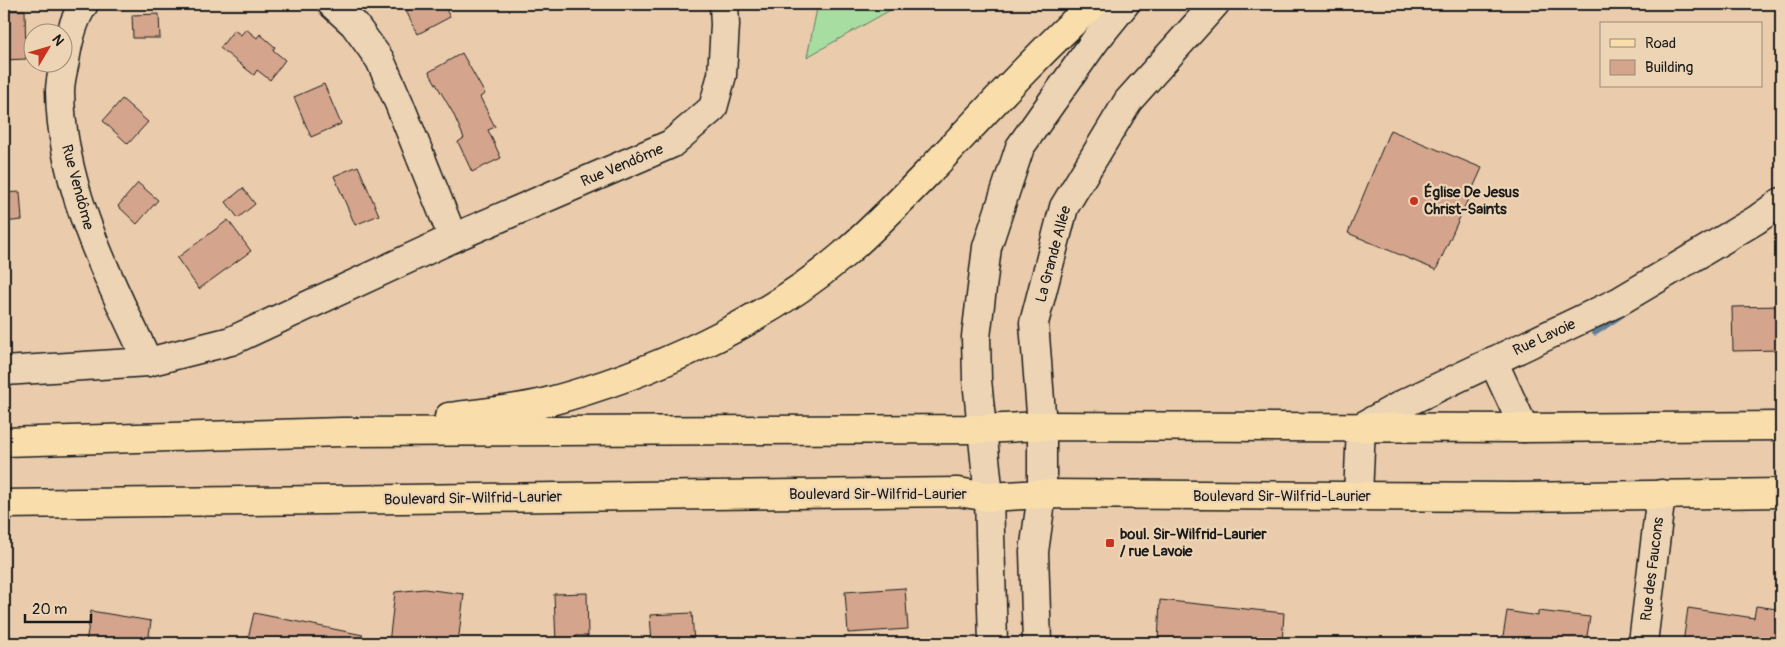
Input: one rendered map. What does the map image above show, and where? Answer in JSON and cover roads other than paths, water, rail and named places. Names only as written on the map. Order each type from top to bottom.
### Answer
[{"type":"main road","points":[[342,432],[546,402],[622,378],[708,341],[782,300],[842,256],[905,197],[1056,37],[1093,4]]},
{"type":"main road","points":[[4,442],[342,432],[982,429],[1042,426],[1524,428],[1781,426]]},
{"type":"main road","name":"Boulevard Sir-Wilfrid-Laurier","points":[[4,504],[958,492],[989,497],[1042,494],[1514,497],[1781,493]]},
{"type":"street","name":"Rue Vendôme","points":[[84,4],[76,15],[60,89],[67,160],[95,248],[148,362]]},
{"type":"street","points":[[332,4],[354,24],[380,60],[453,238]]},
{"type":"street","name":"Rue Vendôme","points":[[4,371],[148,362],[231,341],[453,238],[671,144],[713,108],[722,76],[725,25],[724,4]]},
{"type":"street","points":[[994,643],[989,497],[977,380],[976,337],[987,247],[1020,147],[1095,41],[1125,4]]},
{"type":"street","name":"La Grande Allée","points":[[1037,643],[1034,552],[1042,494],[1042,426],[1034,323],[1064,207],[1128,100],[1215,4]]},
{"type":"street","name":"Rue Lavoie","points":[[1361,427],[1403,404],[1618,302],[1756,220],[1781,202]]},
{"type":"street","points":[[1493,361],[1524,428]]},
{"type":"street","points":[[1358,496],[1361,427]]},
{"type":"street","name":"Rue des Faucons","points":[[1643,643],[1661,494]]},
{"type":"waterway","points":[[1595,332],[1622,314]]},
{"type":"place","name":"Église De Jesus Christ-Saints","points":[[1414,201]]},
{"type":"place","name":"boul. Sir-Wilfrid-Laurier / rue Lavoie","points":[[1110,543]]}]
